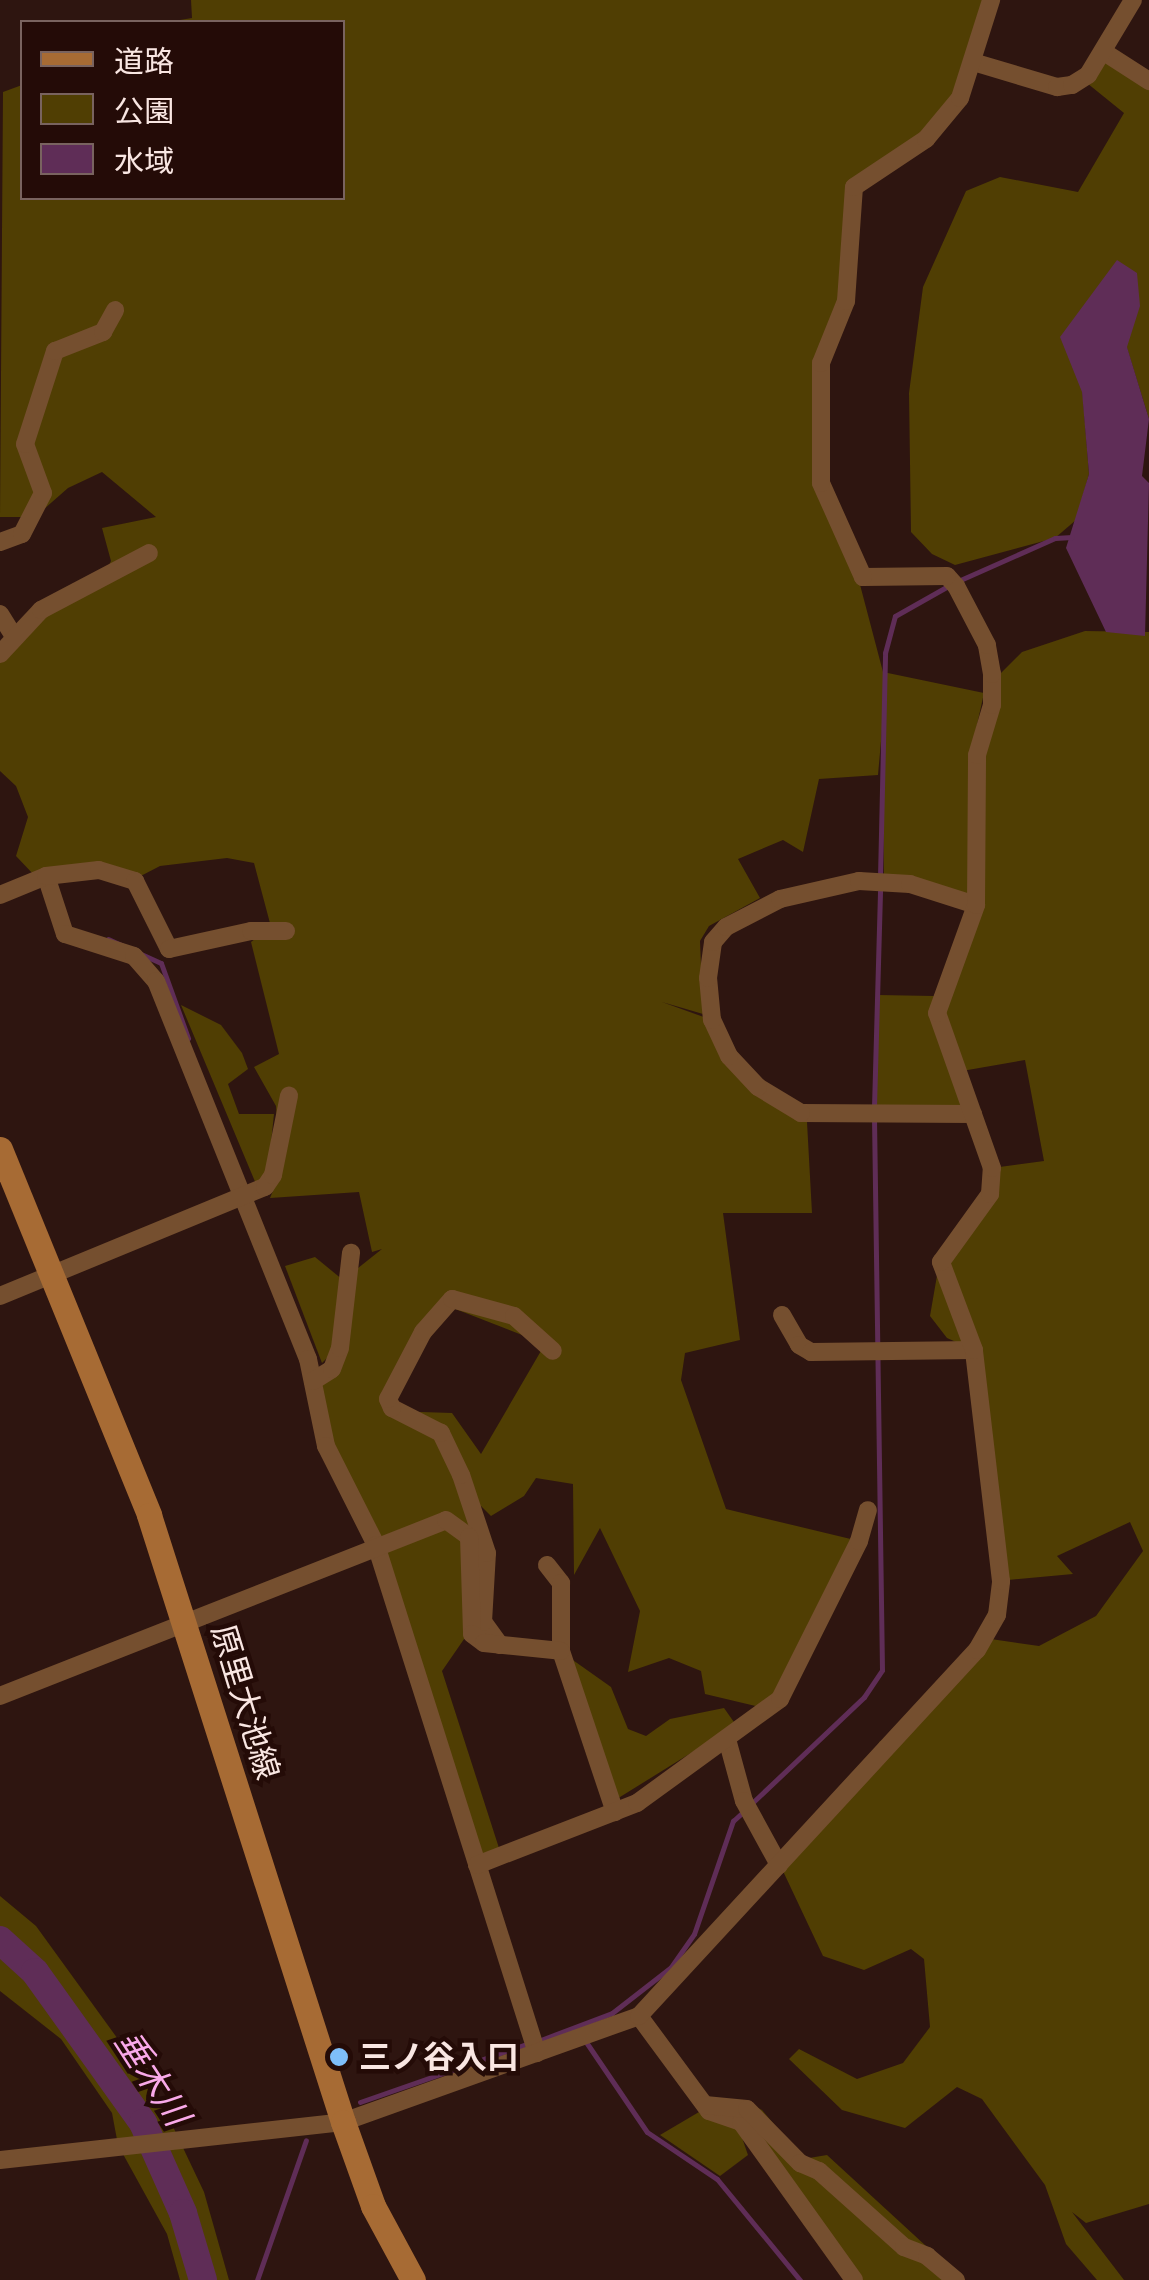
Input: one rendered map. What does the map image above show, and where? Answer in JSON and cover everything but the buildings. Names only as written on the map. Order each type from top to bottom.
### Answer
[{"type":"main road","name":"原里大池線","points":[[0,1149],[186,1622],[372,2206],[413,2280]]},
{"type":"street","points":[[0,2160],[343,2122],[639,2016],[977,1650],[996,1615],[1001,1581],[974,1350],[941,1262],[990,1194],[992,1168],[937,1013],[976,905],[977,755],[992,705],[992,674],[987,644],[953,583],[863,577],[821,484],[821,364],[846,300],[854,187],[926,138],[960,98],[992,0]]},
{"type":"street","points":[[973,62],[1057,87],[1088,75],[1132,0]]},
{"type":"street","points":[[1104,52],[1149,81]]},
{"type":"street","points":[[0,542],[22,534],[43,493],[25,444],[55,352],[103,332],[116,310]]},
{"type":"street","points":[[0,654],[41,610],[150,553]]},
{"type":"street","points":[[0,614],[15,638]]},
{"type":"street","points":[[0,894],[46,876],[99,870],[135,881],[169,948],[251,931],[286,932]]},
{"type":"street","points":[[46,876],[65,934],[134,956],[156,981],[313,1381],[326,1446],[376,1545],[537,2053]]},
{"type":"street","points":[[973,1114],[801,1113],[758,1087],[729,1056],[712,1020],[713,942],[726,926],[780,899],[859,881],[910,884],[976,905]]},
{"type":"street","points":[[0,1296],[243,1198],[274,1175],[289,1096]]},
{"type":"street","points":[[313,1381],[332,1368],[340,1348],[351,1253]]},
{"type":"street","points":[[500,1645],[482,1622],[487,1553],[462,1476],[441,1433],[392,1408],[388,1399],[423,1332],[452,1298],[514,1316],[553,1351]]},
{"type":"street","points":[[782,1316],[799,1345],[811,1352],[974,1350]]},
{"type":"street","points":[[477,1865],[614,1812],[727,1740],[780,1699],[795,1679],[868,1510]]},
{"type":"street","points":[[0,1696],[446,1520],[469,1537],[472,1634],[500,1645],[561,1652]]},
{"type":"street","points":[[548,1565],[561,1583],[561,1652],[614,1812]]},
{"type":"street","points":[[727,1740],[747,1807],[779,1865]]},
{"type":"street","points":[[639,2016],[705,2105],[740,2122],[854,2280]]},
{"type":"street","points":[[705,2105],[748,2109],[800,2163],[819,2171],[904,2247],[928,2256],[956,2280]]},
{"type":"green space","points":[[191,0],[984,0],[960,98],[926,139],[854,187],[846,301],[822,374],[821,483],[858,577],[883,672],[984,693],[973,743],[969,903],[884,875],[882,730],[878,775],[819,779],[803,852],[783,840],[738,859],[760,898],[709,926],[700,941],[703,1014],[662,1002],[712,1020],[729,1056],[807,1122],[812,1213],[723,1213],[740,1340],[685,1353],[681,1380],[726,1509],[859,1541],[768,1709],[705,1694],[701,1671],[669,1658],[628,1672],[640,1611],[600,1528],[574,1575],[573,1484],[536,1478],[524,1496],[491,1516],[481,1506],[471,1629],[442,1671],[499,1848],[479,1856],[372,1537],[326,1446],[318,1383],[332,1369],[348,1276],[382,1249],[372,1252],[359,1192],[270,1198],[280,1174],[276,1106],[254,1067],[279,1054],[251,942],[271,927],[254,863],[227,858],[160,866],[133,880],[34,875],[16,856],[28,817],[16,786],[0,771],[0,654],[41,610],[105,573],[111,561],[102,528],[156,517],[102,472],[68,488],[35,517],[0,517],[3,92],[20,86],[20,200],[345,200],[345,20],[180,20],[192,18]],"holes":[[[440,1303],[545,1344],[481,1454],[452,1413],[390,1411]]]},
{"type":"green space","points":[[1104,52],[1149,82],[1149,419],[1127,348],[1080,361],[1089,474],[1076,520],[1055,538],[955,565],[932,554],[911,532],[909,393],[923,287],[966,191],[1000,177],[1078,192],[1124,113],[1082,79]]},
{"type":"green space","points":[[1085,631],[1149,632],[1149,2204],[1086,2223],[1072,2212],[1124,2280],[1097,2280],[1066,2244],[1045,2185],[982,2099],[957,2087],[905,2128],[842,2110],[789,2059],[799,2049],[857,2079],[903,2063],[930,2027],[924,1959],[911,1949],[864,1970],[823,1956],[782,1869],[861,1776],[880,1741],[891,1743],[984,1638],[1039,1646],[1096,1616],[1143,1551],[1130,1522],[1057,1556],[1073,1574],[1008,1580],[974,1350],[947,1338],[930,1316],[939,1264],[964,1237],[992,1168],[1044,1161],[1025,1060],[962,1071],[966,1114],[874,1105],[878,995],[934,996],[976,905],[977,755],[996,678],[1022,652]]},
{"type":"green space","points":[[181,1005],[221,1025],[242,1053],[248,1069],[228,1084],[239,1114],[274,1114],[268,1172],[256,1184]]},
{"type":"green space","points":[[315,1257],[343,1280],[333,1352],[322,1363],[285,1266]]},
{"type":"green space","points":[[570,1658],[611,1687],[628,1729],[646,1736],[670,1719],[724,1708],[736,1725],[612,1802]]},
{"type":"green space","points":[[0,1896],[36,1926],[157,2093],[204,2192],[229,2280],[180,2280],[167,2234],[118,2145],[112,2113],[61,2039],[0,1991]]},
{"type":"green space","points":[[746,2102],[762,2110],[803,2159],[827,2155],[963,2280],[861,2280],[737,2111]]},
{"type":"green space","points":[[699,2112],[739,2129],[748,2155],[720,2176],[660,2135]]},
{"type":"water","points":[[1117,260],[1137,273],[1140,306],[1127,347],[1149,419],[1142,476],[1149,483],[1145,636],[1106,632],[1066,548],[1089,474],[1082,392],[1060,337]]},
{"type":"waterway","points":[[958,581],[1055,538],[1072,537]]},
{"type":"waterway","points":[[880,877],[885,653],[895,616],[948,586]]},
{"type":"waterway","points":[[874,1107],[880,888]]},
{"type":"waterway","points":[[108,939],[161,963],[188,1038]]},
{"type":"waterway","points":[[752,1803],[864,1697],[882,1670],[874,1118]]},
{"type":"waterway","points":[[538,2041],[612,2013],[671,1967],[694,1934],[733,1821],[744,1811]]},
{"type":"waterway","name":"垂木川","points":[[0,1940],[35,1972],[143,2123],[183,2213],[203,2280]]},
{"type":"waterway","points":[[584,2039],[647,2132],[717,2179],[800,2280]]},
{"type":"waterway","points":[[360,2102],[527,2044]]},
{"type":"waterway","points":[[257,2280],[306,2140]]},
{"type":"place","name":"三ノ谷入口","points":[[339,2057]]}]
